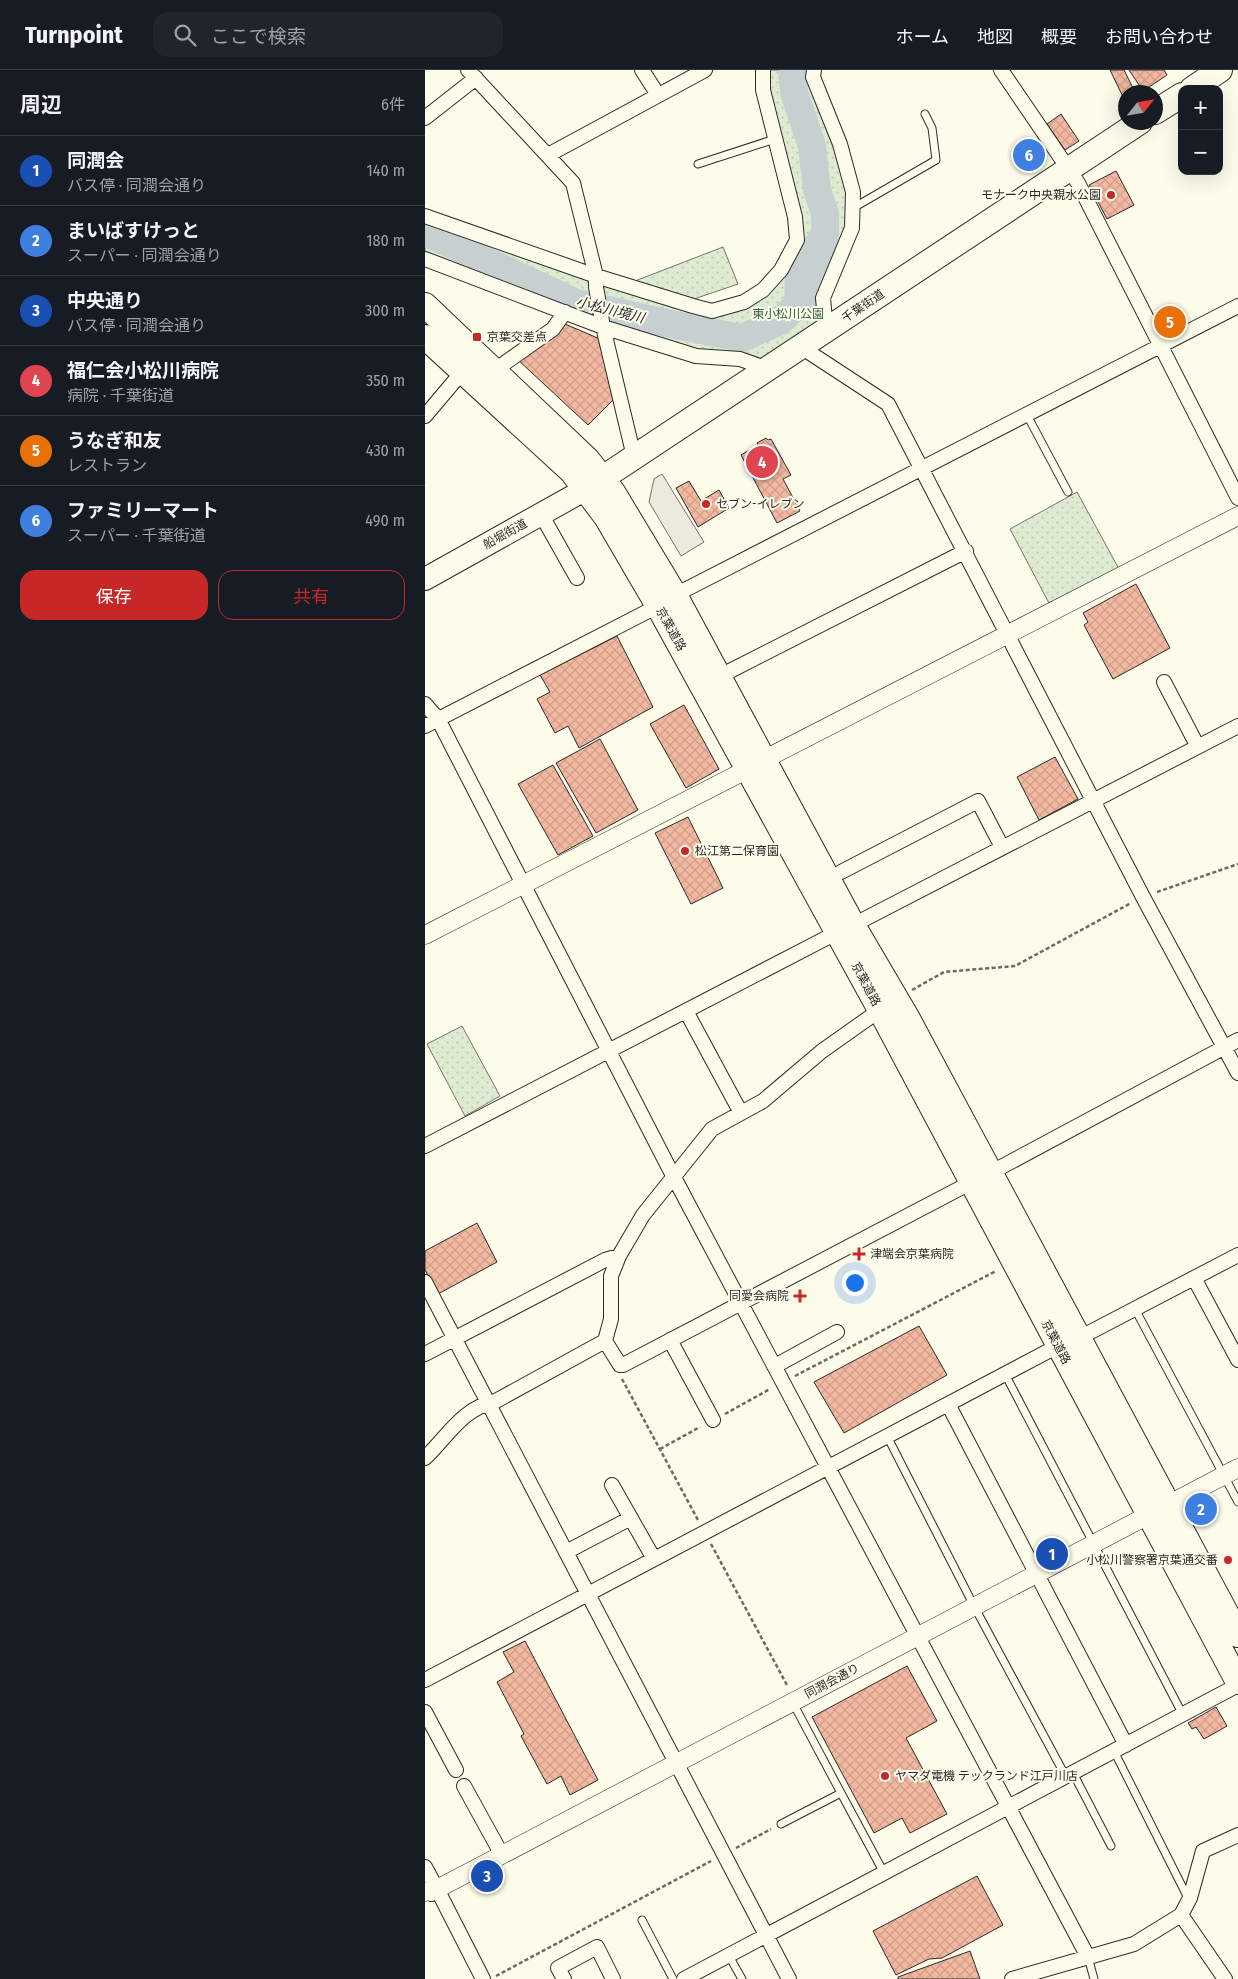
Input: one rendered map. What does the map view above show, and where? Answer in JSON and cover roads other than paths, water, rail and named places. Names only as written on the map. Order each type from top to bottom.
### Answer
[{"type":"highway","points":[[1198,85],[1220,70]]},
{"type":"highway","points":[[1163,107],[1178,98]]},
{"type":"highway","name":"千葉街道","points":[[594,483],[1128,130]]},
{"type":"highway","name":"京葉道路","points":[[425,305],[588,460],[594,483]]},
{"type":"highway","name":"京葉道路","points":[[425,337],[552,453],[594,483],[622,507],[666,601],[888,1004],[1069,1342],[1148,1515],[1238,1684]]},
{"type":"highway","name":"京葉道路","points":[[666,601],[718,677],[755,764]]},
{"type":"highway","name":"京葉道路","points":[[981,1177],[1014,1262],[1069,1342],[1169,1504],[1238,1635]]},
{"type":"main road","name":"船堀街道","points":[[425,579],[594,483]]},
{"type":"street","points":[[642,70],[658,95]]},
{"type":"street","points":[[548,155],[705,70]]},
{"type":"street","points":[[425,216],[596,282],[713,311],[744,302],[763,290],[781,270],[797,240],[795,217],[763,90],[763,70]]},
{"type":"street","points":[[814,70],[813,77],[840,144],[853,192],[852,230],[823,298],[826,330]]},
{"type":"street","points":[[1001,70],[1069,168],[1238,498]]},
{"type":"street","points":[[425,118],[472,74],[573,183],[596,282],[602,323],[634,457]]},
{"type":"street","points":[[425,259],[565,312],[696,356],[740,359],[768,369]]},
{"type":"street","points":[[425,726],[1238,306]]},
{"type":"street","points":[[495,370],[553,329],[565,312]]},
{"type":"street","points":[[801,347],[888,404],[1009,634],[1143,897],[1238,1073]]},
{"type":"street","points":[[425,416],[463,371]]},
{"type":"street","points":[[541,514],[577,578]]},
{"type":"street","points":[[425,935],[1238,516]]},
{"type":"street","points":[[718,677],[966,551]]},
{"type":"street","points":[[1164,682],[1198,747]]},
{"type":"street","points":[[425,704],[439,720],[674,1177],[1088,1957]]},
{"type":"street","points":[[425,1146],[1238,726]]},
{"type":"street","points":[[841,872],[977,801],[1002,848]]},
{"type":"street","points":[[888,1004],[822,1051],[763,1101],[712,1129],[643,1215],[619,1256],[611,1276],[611,1319],[605,1341],[620,1365],[981,1177],[1238,1040]]},
{"type":"street","points":[[686,1011],[741,1113]]},
{"type":"street","points":[[425,1680],[1005,1374],[1238,1255]]},
{"type":"street","points":[[425,1354],[605,1260],[619,1256]]},
{"type":"street","points":[[1194,1278],[1238,1360]]},
{"type":"street","points":[[425,1282],[789,1979]]},
{"type":"street","points":[[775,1366],[837,1332]]},
{"type":"street","points":[[670,1340],[713,1420]]},
{"type":"street","points":[[425,1458],[457,1424],[477,1408],[494,1402],[605,1341]]},
{"type":"street","points":[[948,1404],[1035,1574],[1120,1748]]},
{"type":"street","name":"同潤会通り","points":[[429,1894],[1231,1472]]},
{"type":"street","points":[[612,1484],[654,1559]]},
{"type":"street","points":[[566,1552],[631,1518]]},
{"type":"street","points":[[690,1978],[1238,1684]]},
{"type":"street","points":[[425,1712],[456,1770]]},
{"type":"street","points":[[464,1786],[502,1855]]},
{"type":"street","points":[[1012,1979],[1134,1944],[1181,1915],[1189,1899],[1203,1851],[1238,1836]]},
{"type":"street","points":[[425,1867],[429,1894],[483,1979]]},
{"type":"street","points":[[1181,1915],[1225,1979]]},
{"type":"street","points":[[564,1979],[558,1968],[597,1947],[613,1979]]},
{"type":"lane","points":[[853,208],[936,160],[933,128],[925,114]]},
{"type":"lane","points":[[698,164],[775,139]]},
{"type":"lane","points":[[1027,415],[1067,492]]},
{"type":"lane","points":[[1135,1309],[1231,1472],[1238,1502]]},
{"type":"lane","points":[[1005,1374],[1183,1715]]},
{"type":"lane","points":[[887,1436],[974,1606],[1111,1846]]},
{"type":"lane","points":[[794,1701],[884,1873]]},
{"type":"lane","points":[[1120,1748],[1189,1899]]},
{"type":"lane","points":[[781,1824],[841,1793]]},
{"type":"lane","points":[[642,1920],[673,1979]]},
{"type":"lane","points":[[729,1956],[742,1979]]},
{"type":"lane","points":[[1088,1957],[1094,1979]]},
{"type":"waterway","name":"小松川境川","points":[[425,232],[576,303],[742,338],[780,321],[818,287],[825,234],[825,213],[817,190],[812,146],[794,92],[792,70]]},
{"type":"waterway","name":"小松川境川","points":[[798,303],[799,271],[823,237]]},
{"type":"place","name":"ファミリーマート","points":[[1029,155]]},
{"type":"place","name":"モナーク中央親水公園","points":[[1111,195]]},
{"type":"place","name":"うなぎ和友","points":[[1170,322]]},
{"type":"place","name":"京葉交差点","points":[[477,337]]},
{"type":"place","name":"福仁会小松川病院","points":[[762,462]]},
{"type":"place","name":"セブン-イレブン","points":[[706,504]]},
{"type":"place","name":"松江第二保育園","points":[[685,851]]},
{"type":"place","name":"津端会京葉病院","points":[[859,1254]]},
{"type":"place","name":"同愛会病院","points":[[800,1296]]},
{"type":"place","name":"まいばすけっと","points":[[1201,1509]]},
{"type":"place","name":"同潤会","points":[[1052,1554]]},
{"type":"place","name":"小松川警察署京葉通交番","points":[[1228,1560]]},
{"type":"place","name":"ヤマダ電機 テックランド江戸川店","points":[[885,1776]]},
{"type":"place","name":"中央通り","points":[[487,1876]]},
{"type":"park label","name":"東小松川公園","points":[[788,314]]}]
